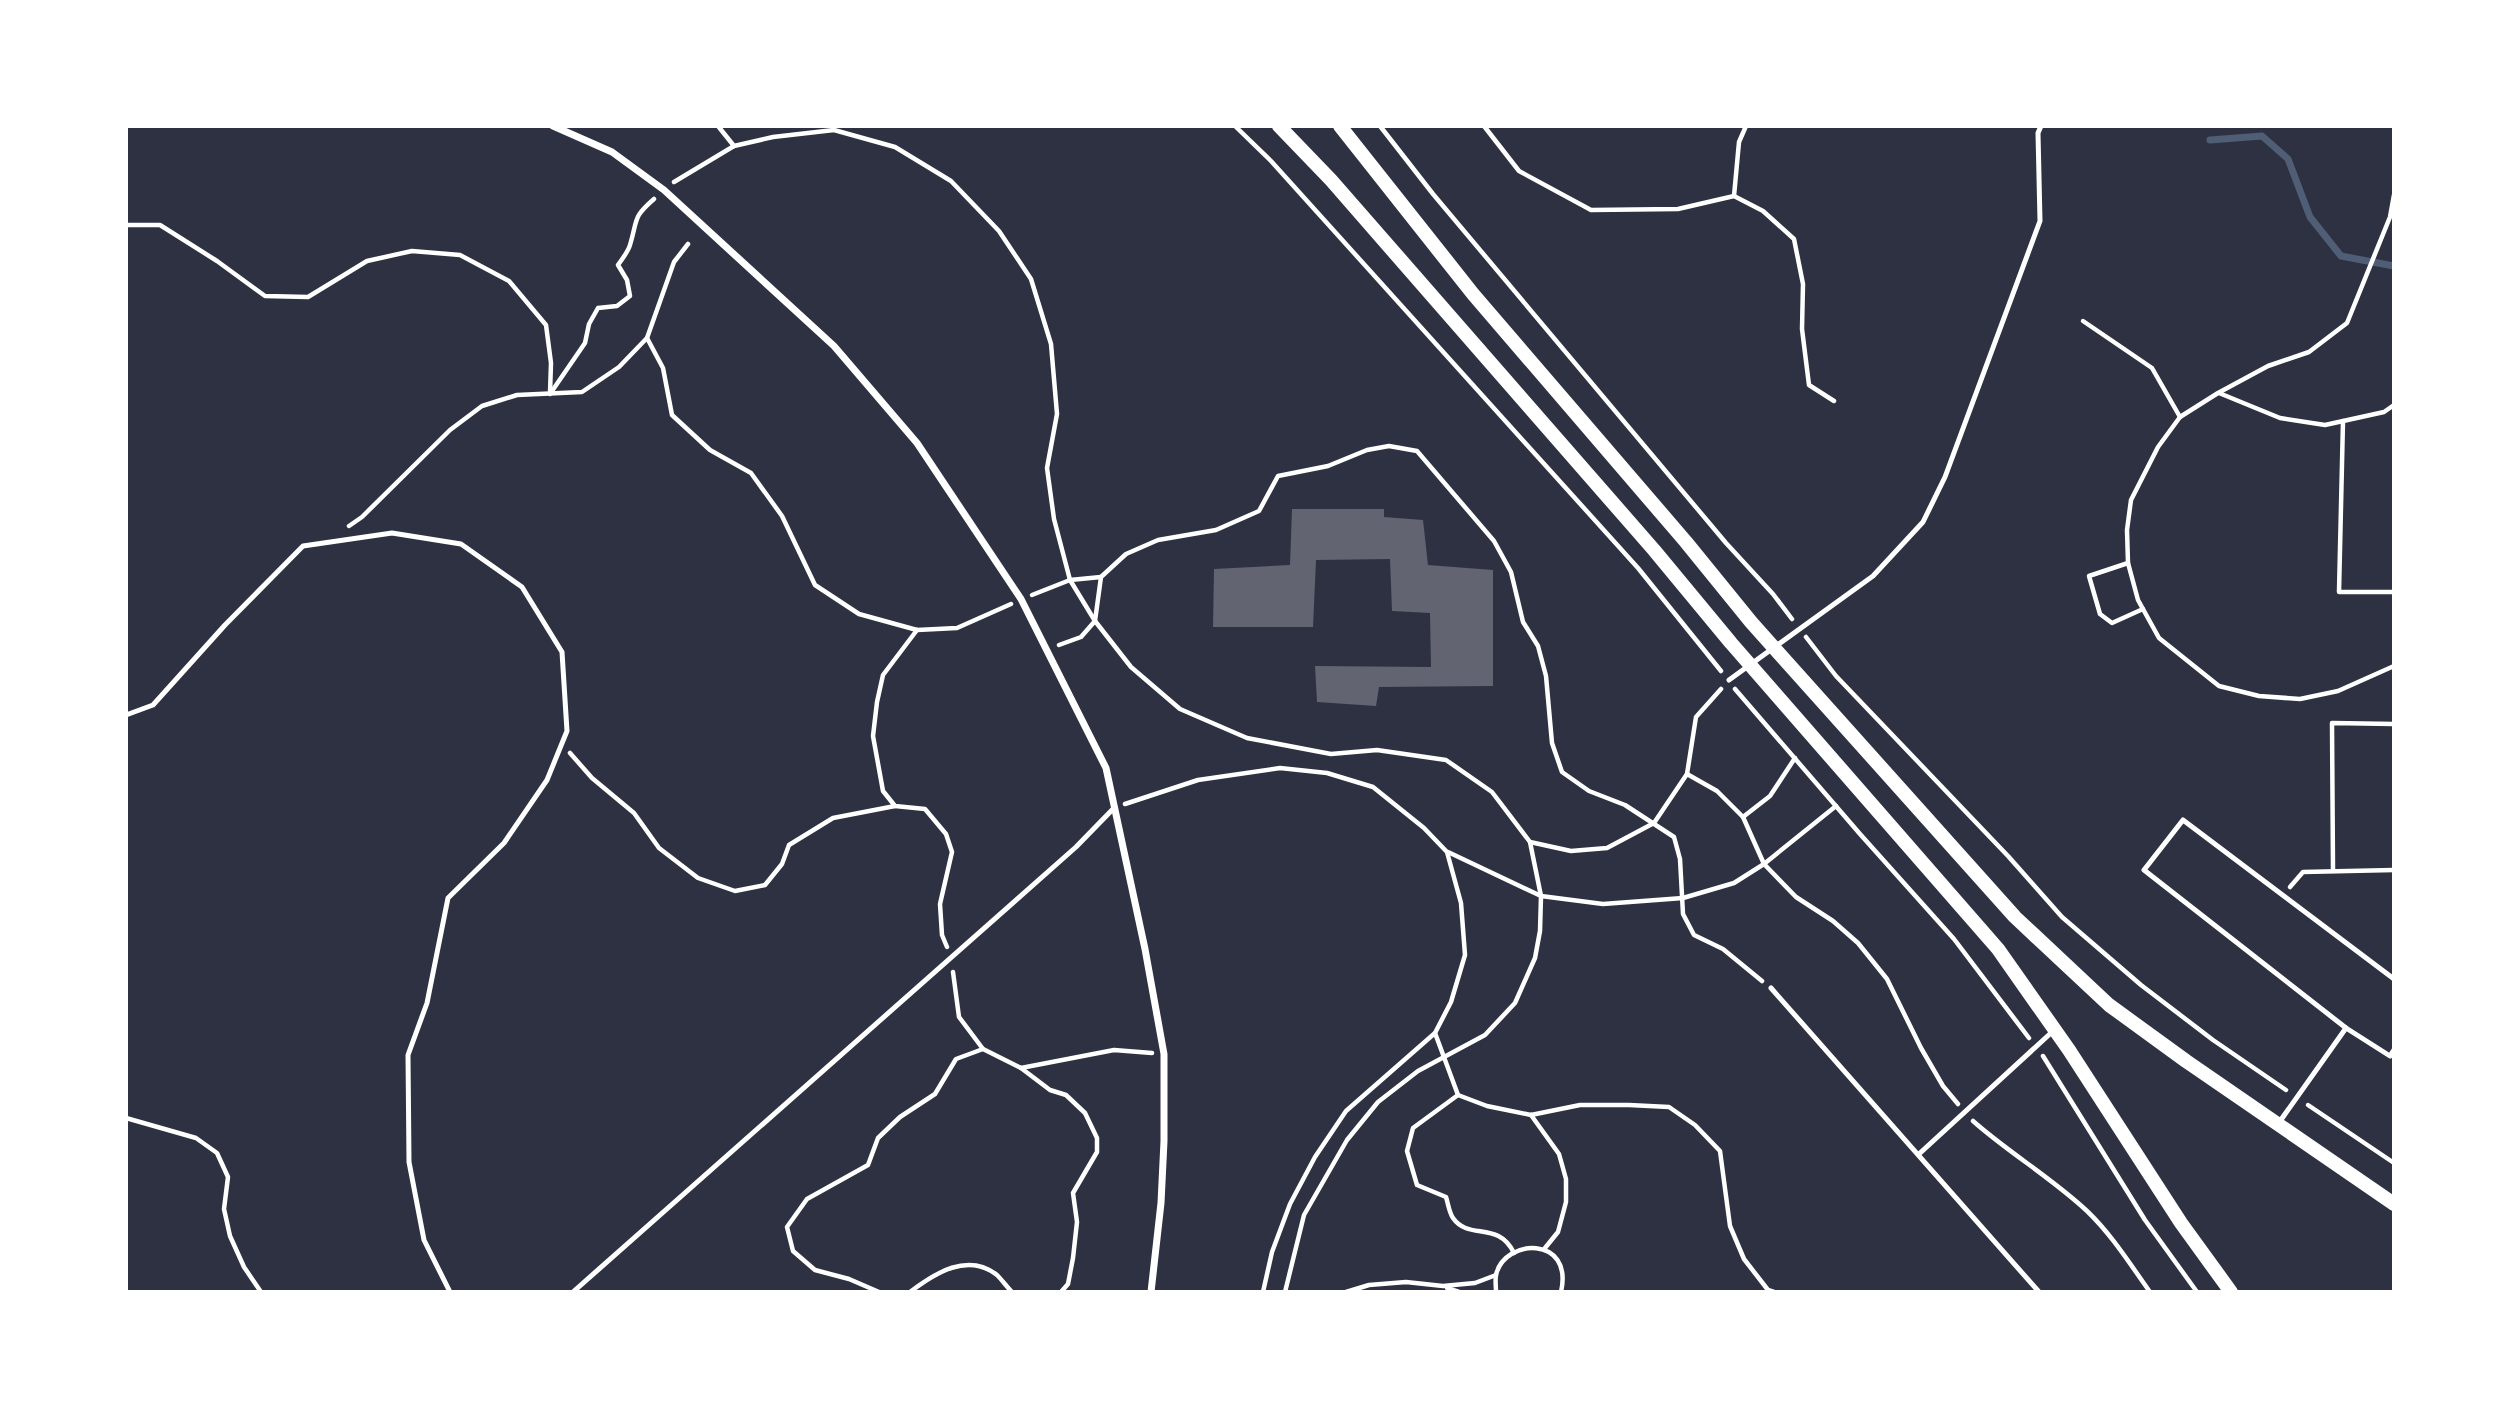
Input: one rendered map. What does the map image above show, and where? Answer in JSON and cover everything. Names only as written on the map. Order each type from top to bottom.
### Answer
[{"type":"main road","points":[[1279,126],[1331,180],[1998,949],[2055,1030],[2180,1223],[2231,1292]]},
{"type":"main road","points":[[1340,126],[1474,294],[1774,648],[2015,917],[2109,1005],[2394,1204]]},
{"type":"street","points":[[552,126],[611,152],[664,190],[834,346],[916,443],[1021,599],[1105,768],[1164,1054],[1161,1203],[1151,1292]]},
{"type":"lane","points":[[1729,680],[1873,576],[1923,522],[1945,477],[2040,221],[2038,133],[2041,126]]},
{"type":"lane","points":[[126,715],[153,705],[225,625],[303,546],[392,533],[461,544],[522,587],[562,652],[567,731],[547,780],[504,843],[447,898],[427,1003],[408,1055],[409,1162],[424,1240],[450,1292]]},
{"type":"lane","points":[[573,1292],[1076,846],[1114,808]]},
{"type":"lane","points":[[2394,979],[2183,820],[2144,870],[2346,1028],[2390,1056],[2394,1050]]},
{"type":"lane","points":[[1771,988],[2039,1292]]},
{"type":"lane","points":[[2278,1124],[2346,1028]]},
{"type":"lane","points":[[1919,1154],[2055,1030]]},
{"type":"path","points":[[718,126],[734,146]]},
{"type":"path","points":[[1380,126],[1433,194],[1726,544],[1773,594],[1836,676],[2063,917],[2141,985],[2213,1040],[2394,1163]]},
{"type":"path","points":[[1484,126],[1518,171],[1591,210],[1678,209],[1734,196],[1763,211],[1794,239],[1803,284],[1802,329],[1809,385],[1834,401]]},
{"type":"path","points":[[1734,196],[1738,142],[1746,126]]},
{"type":"path","points":[[550,394],[585,343],[589,324],[598,308],[617,306],[631,296],[627,280],[618,265],[630,247],[633,225],[641,210],[684,174],[734,146],[773,137],[834,130],[895,147],[951,181],[999,231],[1031,279],[1051,344],[1057,414],[1048,468],[1054,519],[1070,580],[1096,621],[1131,667],[1180,709],[1247,738],[1331,754],[1377,750],[1446,760],[1492,792],[1530,842],[1541,896],[1540,931],[1535,958],[1515,1003],[1485,1035],[1418,1071],[1378,1101],[1347,1140],[1304,1215],[1285,1292]]},
{"type":"path","points":[[2394,195],[2390,217],[2347,323],[2309,352],[2268,366],[2180,417],[2158,447],[2131,500],[2127,530],[2128,563],[2138,600],[2159,638],[2219,686],[2259,696],[2300,699],[2338,691],[2394,666]]},
{"type":"path","points":[[126,225],[160,225],[217,261],[265,296],[308,297],[367,261],[412,251],[460,255],[509,281],[546,325],[551,363],[550,394]]},
{"type":"path","points":[[324,543],[362,517],[450,430],[482,406],[517,396],[582,392],[619,367],[648,338],[674,262],[688,244]]},
{"type":"path","points":[[2082,321],[2151,368],[2180,417]]},
{"type":"path","points":[[648,338],[663,368],[672,415],[710,450],[751,473],[782,516],[815,585],[859,614],[917,630],[957,628],[1070,580],[1101,577],[1126,554],[1147,545],[1216,530],[1259,511],[1278,476],[1328,466],[1367,450],[1389,446],[1418,451],[1494,541],[1511,572],[1523,622],[1541,656],[1549,699],[1552,743],[1562,772],[1589,791],[1625,805],[1674,837],[1680,859],[1682,914],[1694,934],[1723,949],[1771,988]]},
{"type":"path","points":[[2218,393],[2280,418],[2325,425],[2384,412],[2394,405]]},
{"type":"path","points":[[2343,421],[2339,592],[2394,592]]},
{"type":"path","points":[[2128,563],[2089,576],[2100,614],[2112,623],[2143,609]]},
{"type":"path","points":[[1047,650],[1081,637],[1096,621],[1101,577]]},
{"type":"path","points":[[895,806],[883,791],[873,736],[877,702],[883,675],[917,630]]},
{"type":"path","points":[[1530,842],[1571,851],[1607,848],[1654,823],[1686,774],[1696,717],[1729,680]]},
{"type":"path","points":[[2333,870],[2332,723],[2394,724]]},
{"type":"path","points":[[560,747],[635,813],[659,848],[698,878],[735,891],[765,885],[782,864],[789,845],[833,818],[895,806],[925,809],[946,834],[952,852],[940,904],[942,935],[951,957],[959,1017],[983,1049],[1021,1068],[1049,1090],[1066,1095],[1085,1114],[1097,1138],[1097,1152],[1073,1193],[1076,1222],[1073,1258],[1068,1284],[1061,1292]]},
{"type":"path","points":[[1743,817],[1770,796],[1795,758]]},
{"type":"path","points":[[1114,808],[1198,780],[1280,768],[1327,773],[1373,786],[1424,828],[1447,852],[1541,896],[1603,904],[1683,898],[1734,883],[1764,864],[1836,806]]},
{"type":"path","points":[[1686,774],[1717,791],[1743,817],[1764,864],[1796,897],[1833,921],[1858,943],[1887,979],[1943,1086],[1965,1112],[1999,1144],[2086,1210],[2116,1244],[2150,1292]]},
{"type":"path","points":[[1263,1292],[1272,1252],[1315,1157],[1346,1111],[1435,1032],[1451,1002],[1465,955],[1461,903],[1447,852]]},
{"type":"path","points":[[2283,896],[2303,872],[2394,870]]},
{"type":"path","points":[[1435,1032],[1458,1095]]},
{"type":"path","points":[[879,1292],[849,1279],[815,1270],[793,1251],[787,1227],[807,1199],[868,1164],[878,1138],[900,1117],[935,1094],[956,1059],[983,1049]]},
{"type":"path","points":[[1021,1068],[1114,1051],[1164,1054]]},
{"type":"path","points":[[1458,1095],[1487,1106],[1531,1115],[1547,1114],[1580,1105],[1669,1108],[1695,1125],[1720,1152],[1730,1226],[1744,1259],[1768,1290],[1774,1292]]},
{"type":"path","points":[[1458,1095],[1413,1128],[1407,1151],[1417,1185],[1446,1197],[1454,1219],[1469,1230],[1492,1231],[1509,1243],[1514,1252]]},
{"type":"path","points":[[1531,1115],[1559,1154],[1566,1180],[1566,1202],[1558,1232],[1545,1248]]},
{"type":"path","points":[[126,1118],[196,1138],[217,1153],[228,1177],[224,1209],[230,1237],[244,1267],[261,1292]]},
{"type":"path","points":[[1496,1292],[1496,1275],[1501,1264],[1514,1252],[1545,1248],[1555,1255],[1563,1274],[1560,1292]]},
{"type":"path","points":[[911,1292],[925,1280],[954,1266],[979,1265],[997,1275],[1012,1292]]},
{"type":"path","points":[[1346,1292],[1369,1285],[1406,1282],[1443,1286],[1475,1283],[1496,1275]]},
{"type":"path","points":[[1423,1284],[1423,1292]]},
{"type":"path","points":[[1443,1286],[1459,1292]]},
{"type":"building","points":[[1292,509],[1384,509],[1384,517],[1423,520],[1428,565],[1493,570],[1493,686],[1379,687],[1376,706],[1317,702],[1315,666],[1431,667],[1430,613],[1392,611],[1390,559],[1316,560],[1313,627],[1213,627],[1214,569],[1290,565]]},
{"type":"waterway","points":[[2210,140],[2262,136],[2288,159],[2310,217],[2341,256],[2394,266]]}]
